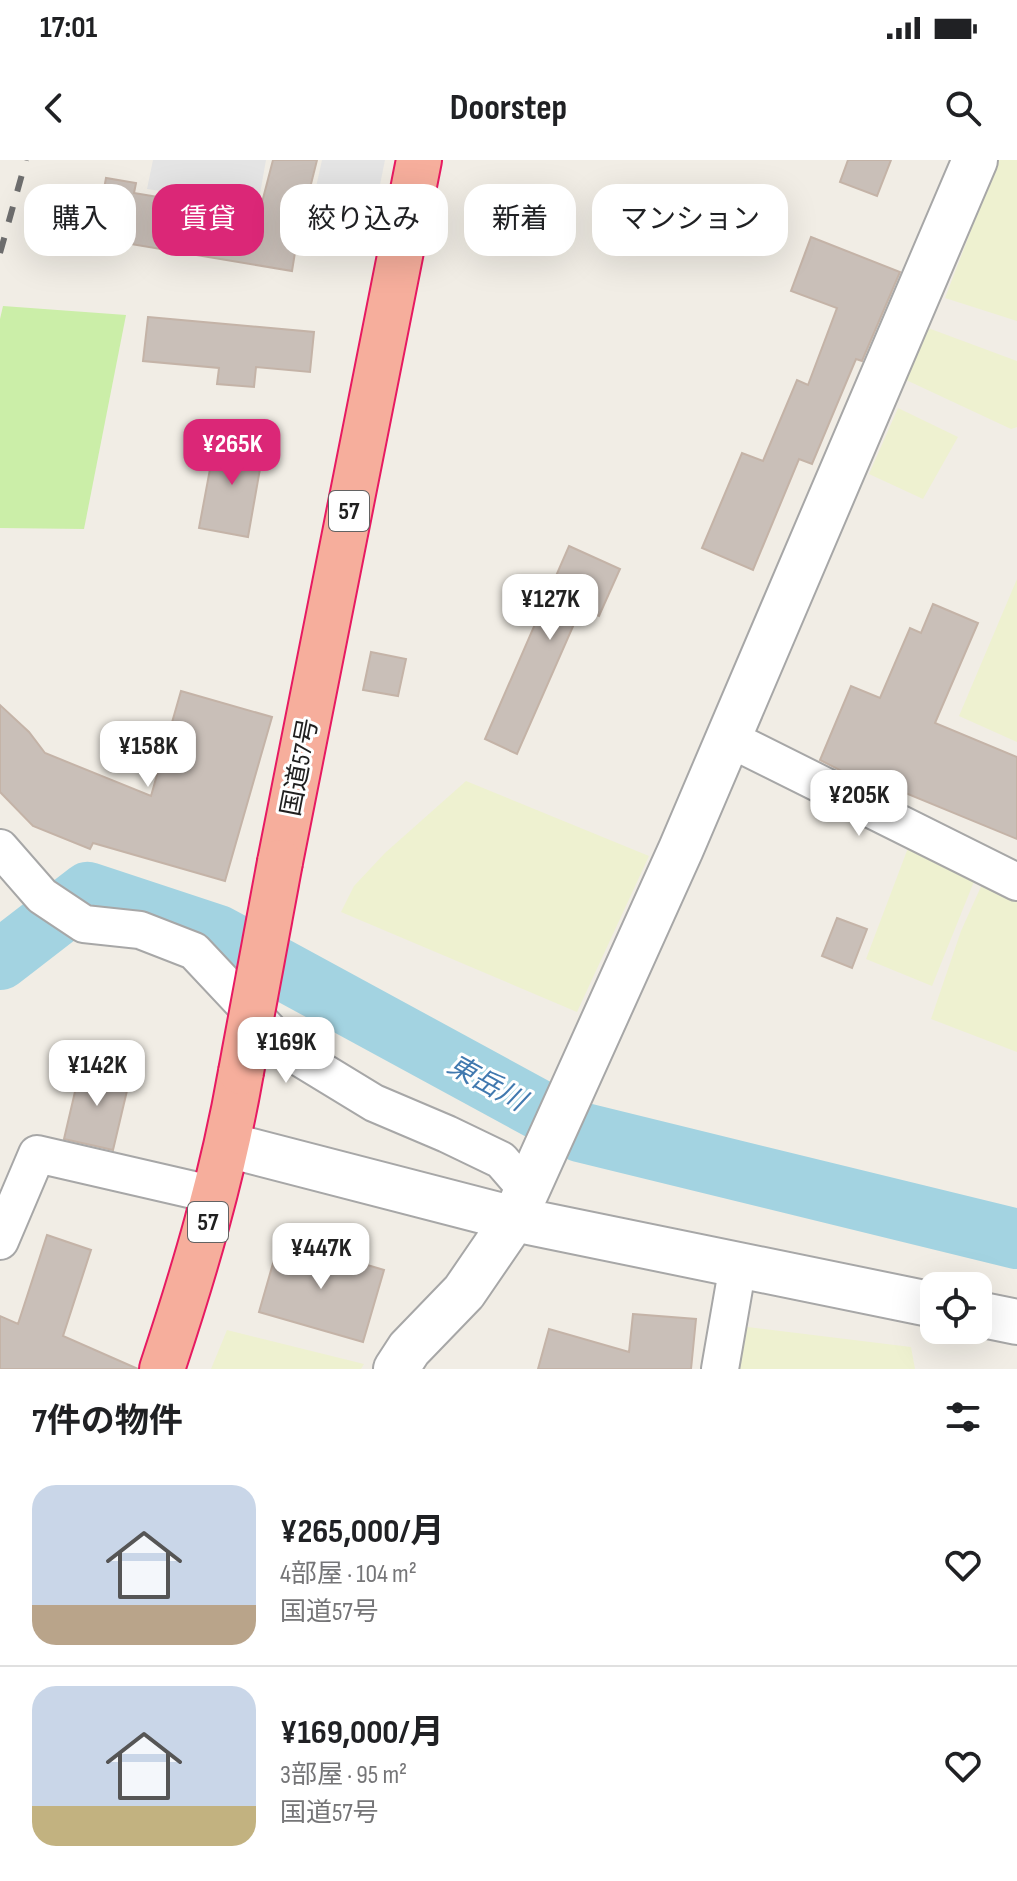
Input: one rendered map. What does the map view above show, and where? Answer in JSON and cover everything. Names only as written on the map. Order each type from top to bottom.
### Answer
[{"type":"highway","name":"国道57号","points":[[162,1369],[201,1251],[228,1145],[280,862],[419,160]]},
{"type":"street","points":[[396,1369],[409,1349],[464,1292],[526,1193],[728,738],[975,160]]},
{"type":"street","points":[[728,738],[1017,882]]},
{"type":"street","points":[[0,848],[42,896],[84,924],[140,930],[194,951],[287,1050],[374,1103],[501,1160],[526,1193]]},
{"type":"street","points":[[228,1145],[526,1193],[738,1265],[920,1302]]},
{"type":"street","points":[[0,1241],[37,1154],[215,1195]]},
{"type":"street","points":[[720,1369],[738,1265]]},
{"type":"street","points":[[992,1317],[1017,1322]]},
{"type":"green space","points":[[998,160],[1017,160],[1017,321],[945,298]]},
{"type":"green space","points":[[3,306],[126,315],[84,529],[0,528],[0,319]]},
{"type":"green space","points":[[928,328],[1017,361],[1017,427],[1011,429],[904,379]]},
{"type":"green space","points":[[898,408],[958,437],[923,499],[869,474]]},
{"type":"green space","points":[[1017,579],[1017,742],[959,716]]},
{"type":"green space","points":[[466,781],[649,856],[577,1012],[341,912],[354,886],[385,853]]},
{"type":"green space","points":[[908,848],[975,879],[932,986],[866,959]]},
{"type":"green space","points":[[983,882],[1017,899],[1017,1052],[931,1019],[961,931]]},
{"type":"green space","points":[[747,1327],[911,1347],[915,1369],[735,1369]]},
{"type":"green space","points":[[227,1330],[364,1364],[361,1369],[211,1369]]},
{"type":"shaded area","points":[[153,160],[266,160],[262,184],[152,184],[152,190],[147,189]]},
{"type":"shaded area","points":[[322,160],[385,160],[380,184],[317,184]]},
{"type":"building","points":[[273,160],[317,160],[311,184],[280,184],[280,256],[294,256],[292,271],[202,256],[264,256],[264,195]]},
{"type":"building","points":[[848,160],[891,160],[877,196],[840,182]]},
{"type":"building","points":[[106,178],[136,184],[105,184]]},
{"type":"building","points":[[136,193],[152,196],[152,248],[136,245]]},
{"type":"building","points":[[811,237],[900,272],[862,361],[856,359],[812,464],[799,459],[753,570],[702,548],[742,453],[763,461],[797,380],[808,385],[837,308],[791,291]]},
{"type":"building","points":[[148,317],[314,332],[310,372],[256,367],[254,387],[217,384],[219,368],[143,361]]},
{"type":"building","points":[[216,437],[264,446],[248,537],[199,528]]},
{"type":"building","points":[[569,546],[620,569],[599,616],[581,608],[517,754],[485,739]]},
{"type":"building","points":[[933,604],[978,623],[935,723],[1017,757],[1017,839],[874,780],[871,786],[820,760],[851,686],[880,698],[910,628],[921,633]]},
{"type":"building","points":[[371,652],[406,659],[398,696],[363,690]]},
{"type":"building","points":[[181,691],[272,717],[225,881],[93,843],[90,849],[33,826],[0,792],[0,705],[29,732],[45,753],[151,796]]},
{"type":"building","points":[[837,918],[867,929],[852,968],[822,956]]},
{"type":"building","points":[[81,1066],[130,1078],[113,1150],[64,1139]]},
{"type":"building","points":[[47,1235],[91,1250],[63,1336],[138,1369],[0,1369],[0,1316],[18,1324]]},
{"type":"building","points":[[280,1239],[384,1270],[363,1342],[259,1312]]},
{"type":"building","points":[[633,1314],[696,1319],[691,1369],[538,1369],[549,1329],[629,1352]]},
{"type":"waterway","name":"東岳川","points":[[0,960],[88,892],[218,935],[580,1132],[1017,1239]]},
{"type":"railway","points":[[0,253],[26,160]]}]
